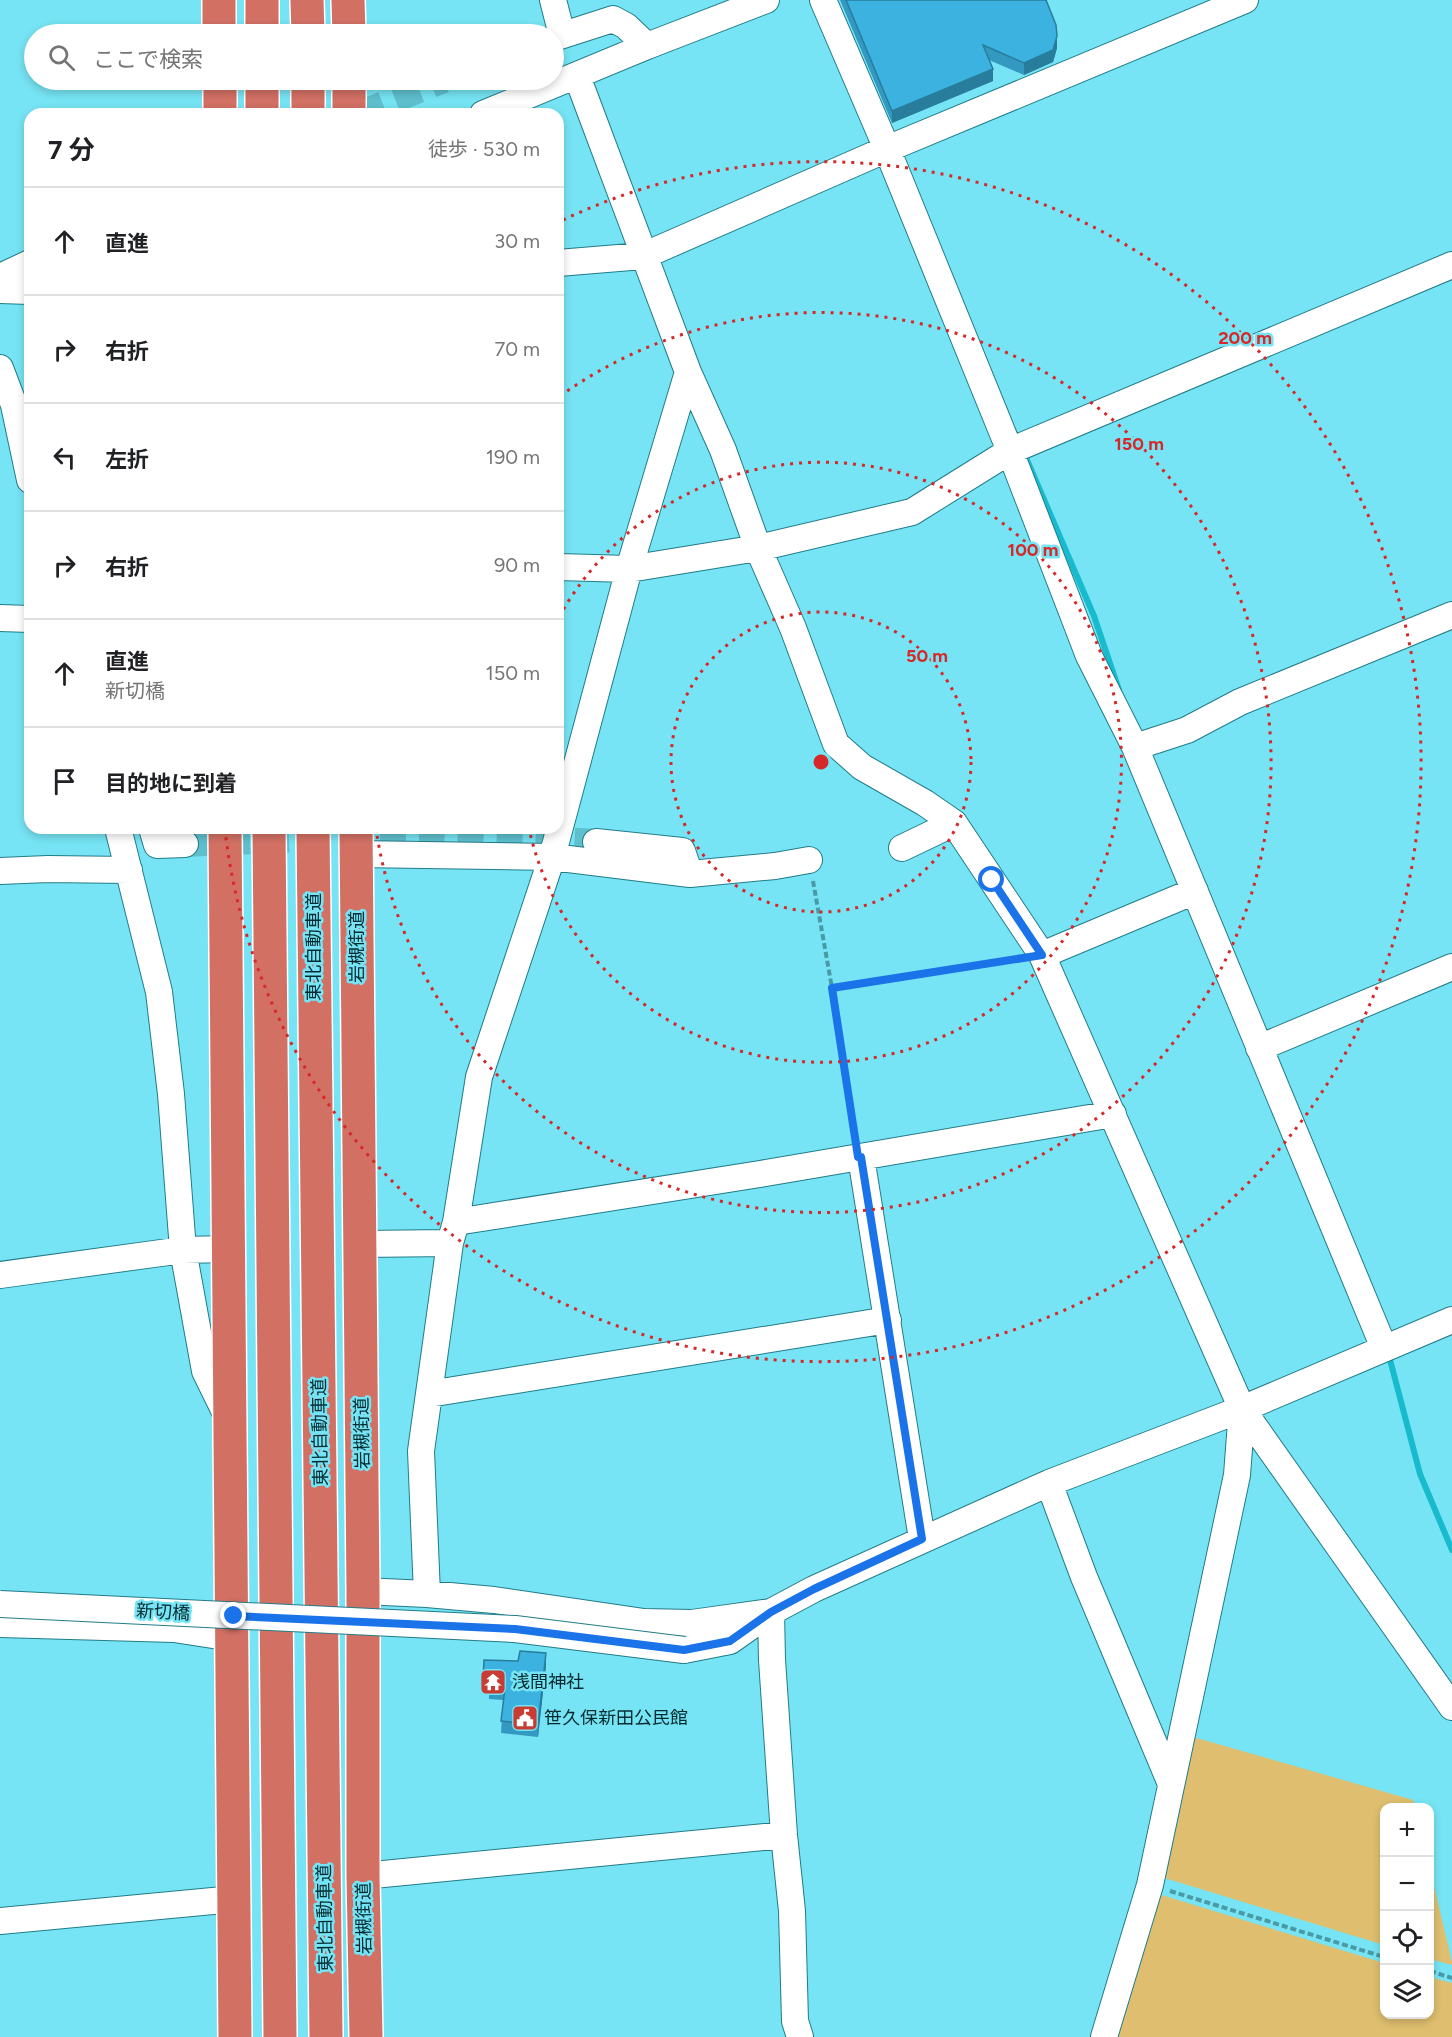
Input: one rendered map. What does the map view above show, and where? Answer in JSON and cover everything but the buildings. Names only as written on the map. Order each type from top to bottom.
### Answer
[{"type":"highway","points":[[219,0],[219,24]]},
{"type":"highway","points":[[262,0],[262,24]]},
{"type":"highway","points":[[307,0],[308,24]]},
{"type":"highway","points":[[348,0],[349,24]]},
{"type":"highway","points":[[220,90],[220,108]]},
{"type":"highway","points":[[262,90],[262,108]]},
{"type":"highway","points":[[308,90],[308,108]]},
{"type":"highway","points":[[349,90],[349,108]]},
{"type":"highway","points":[[225,834],[235,2037]]},
{"type":"highway","points":[[268,834],[280,2037]]},
{"type":"highway","name":"東北自動車道","points":[[313,834],[326,2037]]},
{"type":"highway","name":"岩槻街道","points":[[356,841],[366,2037]]},
{"type":"street","points":[[553,0],[556,24]]},
{"type":"street","points":[[564,81],[766,0]]},
{"type":"street","points":[[823,0],[888,149],[1010,451],[1089,656],[1135,747],[1384,1348]]},
{"type":"street","points":[[564,263],[643,256],[888,149],[1245,0]]},
{"type":"street","points":[[564,34],[613,19],[626,26],[647,46]]},
{"type":"street","points":[[577,76],[643,256],[688,372],[723,450],[836,744],[862,767],[925,803],[954,823],[1042,955],[1242,1409],[1452,1707]]},
{"type":"street","points":[[498,108],[542,90]]},
{"type":"street","points":[[564,567],[629,569],[759,548],[912,512],[1010,451],[1452,265]]},
{"type":"street","points":[[0,277],[24,267]]},
{"type":"street","points":[[0,290],[24,291]]},
{"type":"street","points":[[0,368],[14,405],[24,452]]},
{"type":"street","points":[[564,812],[629,569],[688,372]]},
{"type":"street","points":[[1135,747],[1187,730],[1240,702],[1452,615]]},
{"type":"street","points":[[0,618],[24,619]]},
{"type":"street","points":[[902,848],[954,823]]},
{"type":"street","points":[[120,834],[159,992],[171,1094],[183,1250],[205,1371],[230,1424]]},
{"type":"street","points":[[154,834],[157,845],[185,844]]},
{"type":"street","points":[[428,1594],[421,1451],[453,1232],[479,1077],[558,834]]},
{"type":"street","points":[[356,841],[552,857],[690,874],[775,866],[809,860]]},
{"type":"street","points":[[596,843],[682,851],[690,874]]},
{"type":"street","points":[[0,871],[129,870]]},
{"type":"street","points":[[1042,955],[1195,891]]},
{"type":"street","points":[[1259,1048],[1452,967]]},
{"type":"street","points":[[360,1244],[453,1232],[860,1157],[1113,1114]]},
{"type":"street","points":[[860,1157],[922,1539]]},
{"type":"street","points":[[0,1275],[183,1250],[227,1250]]},
{"type":"street","points":[[429,1394],[888,1320]]},
{"type":"street","points":[[363,1591],[494,1600],[644,1622],[692,1623],[771,1612],[814,1589],[1049,1483],[1242,1409],[1452,1320]]},
{"type":"street","points":[[1104,2037],[1150,1885],[1237,1474],[1242,1409]]},
{"type":"street","points":[[1049,1483],[1084,1577],[1171,1784]]},
{"type":"street","name":"新切橋","points":[[0,1604],[515,1629],[684,1650],[730,1641],[771,1612]]},
{"type":"street","points":[[771,1612],[784,1835],[792,1911],[795,2021],[800,2037]]},
{"type":"street","points":[[0,1624],[174,1629],[232,1638]]},
{"type":"street","points":[[363,1876],[784,1835]]},
{"type":"street","points":[[0,1921],[234,1899]]},
{"type":"path","points":[[809,860],[860,1157]]},
{"type":"path","points":[[832,988],[1042,955]]},
{"type":"path","points":[[1150,1885],[1380,1956]]},
{"type":"path","points":[[1434,1972],[1452,1978]]},
{"type":"shaded area","points":[[1193,1737],[1413,1800],[1414,1803],[1380,1803],[1380,1944],[1158,1876]]},
{"type":"shaded area","points":[[1434,1886],[1452,1962],[1452,1965],[1434,1960]]},
{"type":"shaded area","points":[[1155,1893],[1380,1962],[1380,2019],[1434,2019],[1434,1978],[1452,1983],[1452,2037],[1112,2037]]},
{"type":"waterway","points":[[1027,460],[1094,616],[1119,690]]},
{"type":"waterway","points":[[1388,1352],[1420,1474],[1452,1550]]},
{"type":"tunnel","points":[[374,108],[419,90]]},
{"type":"tunnel","points":[[185,844],[414,834]]},
{"type":"tunnel","points":[[455,834],[596,842]]},
{"type":"place","name":"浅間神社","points":[[493,1682]]},
{"type":"place","name":"笹久保新田公民館","points":[[525,1718]]},
{"type":"route","points":[[234,1616],[515,1629],[684,1650],[730,1641],[771,1612],[814,1589],[922,1539],[832,988],[1042,955],[992,880]]}]
